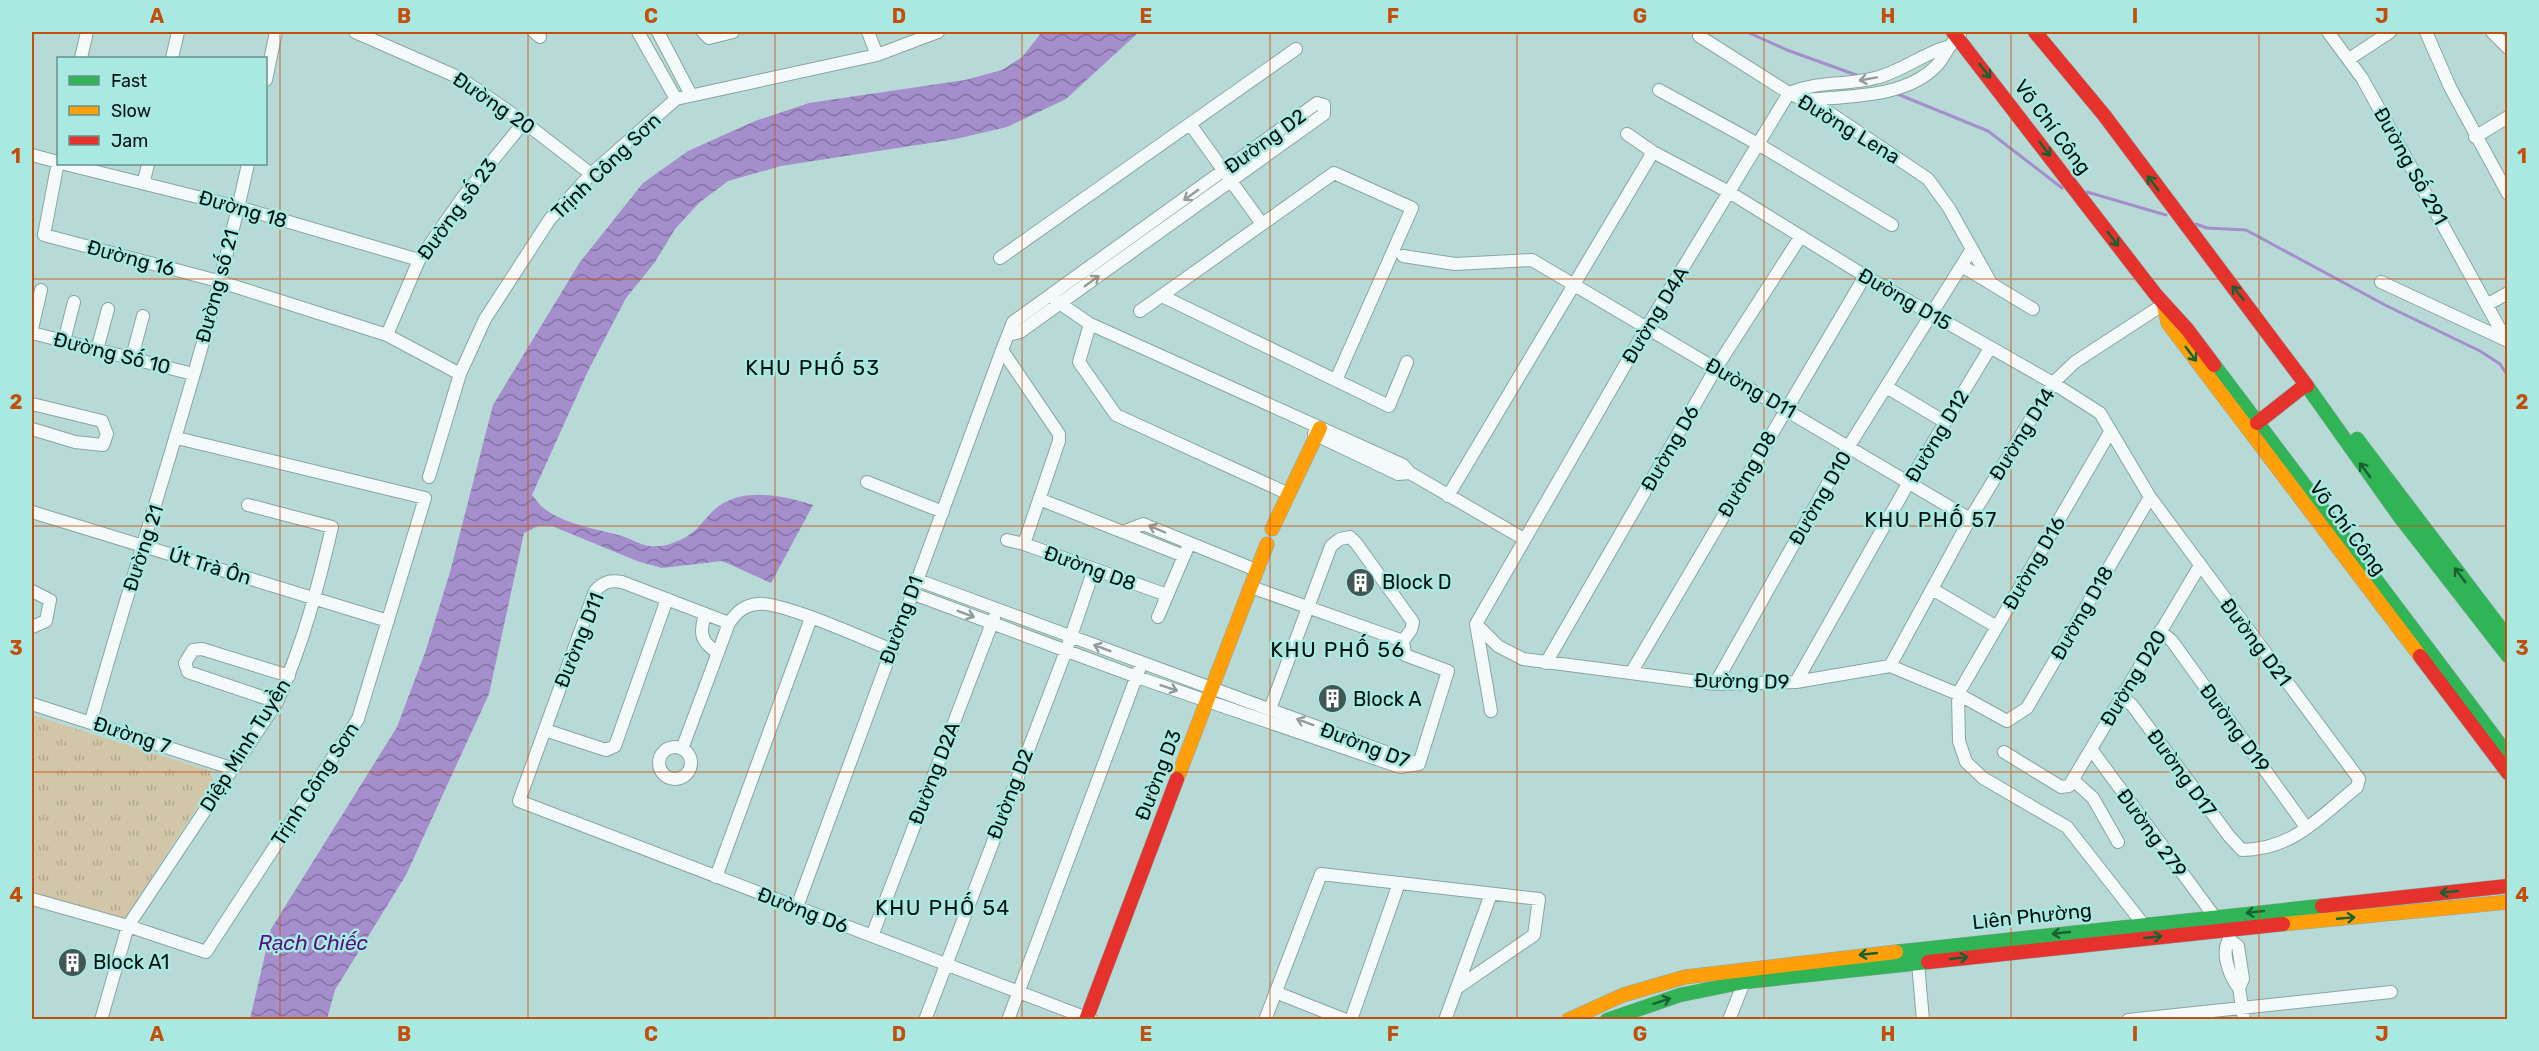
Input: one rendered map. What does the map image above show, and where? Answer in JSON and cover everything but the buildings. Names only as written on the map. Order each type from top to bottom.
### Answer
[{"type":"main road","points":[[2035,32],[2104,115]]},
{"type":"main road","points":[[2043,32],[2091,94],[2136,161],[2274,339],[2304,386],[2400,517],[2508,656]]},
{"type":"main road","name":"Võ Chí Công","points":[[1958,33],[2164,304],[2187,329],[2508,756]]},
{"type":"main road","name":"Võ Chí Công","points":[[2164,304],[2168,323],[2508,773]]},
{"type":"main road","points":[[2274,339],[2287,347],[2508,638]]},
{"type":"main road","points":[[2257,423],[2304,386]]},
{"type":"main road","points":[[1272,529],[1319,431]]},
{"type":"main road","name":"Đường D3","points":[[1088,1019],[1208,694],[1267,544]]},
{"type":"main road","name":"Liên Phường","points":[[1568,1020],[1623,995],[1685,977],[2143,924],[2508,886]]},
{"type":"main road","name":"Liên Phường","points":[[1607,1020],[1680,995],[1743,982],[1918,963],[2229,935],[2508,902]]},
{"type":"main road","points":[[2220,916],[2229,935]]},
{"type":"street","points":[[81,57],[87,32]]},
{"type":"street","points":[[172,57],[178,32]]},
{"type":"street","points":[[267,75],[276,32]]},
{"type":"street","name":"Đường 20","points":[[355,32],[460,78],[524,122],[591,174]]},
{"type":"street","points":[[638,32],[676,99]]},
{"type":"street","points":[[658,32],[691,95]]},
{"type":"street","points":[[703,32],[709,38],[733,32]]},
{"type":"street","points":[[868,32],[877,55]]},
{"type":"street","name":"Trịnh Công Sơn","points":[[429,477],[460,374],[485,319],[515,271],[550,219],[591,174],[676,99],[877,55],[938,32]]},
{"type":"street","name":"Đường Số 291","points":[[2328,32],[2349,59],[2507,341]]},
{"type":"street","points":[[2349,59],[2390,32]]},
{"type":"street","points":[[2426,32],[2450,87],[2508,194]]},
{"type":"street","points":[[2492,32],[2508,48]]},
{"type":"street","points":[[1807,100],[1862,97],[1901,86],[1928,72],[1939,63],[1947,46],[1958,33]]},
{"type":"street","name":"Đường Lena","points":[[1699,36],[1790,93],[1807,100],[1928,179],[1991,283]]},
{"type":"street","points":[[1790,93],[1810,85],[1876,78],[1919,60],[1930,51],[1947,46]]},
{"type":"street","points":[[1000,258],[1296,49]]},
{"type":"street","points":[[1919,60],[1928,72]]},
{"type":"street","points":[[1659,90],[1758,144],[1892,225]]},
{"type":"street","name":"Đường D4A","points":[[1476,624],[1647,327],[1790,93]]},
{"type":"street","name":"Đường D2","points":[[1008,335],[1013,322],[1227,176],[1324,114],[1324,105],[1317,103],[1227,176],[1056,306],[1020,332],[1008,335]]},
{"type":"street","points":[[2475,136],[2508,117]]},
{"type":"street","name":"Đường số 23","points":[[387,335],[419,260],[463,197],[524,122]]},
{"type":"street","points":[[1190,124],[1262,224]]},
{"type":"street","name":"Đường D15","points":[[1628,134],[1653,152],[1729,192],[1932,316],[2053,383],[2100,413],[2150,497]]},
{"type":"street","points":[[1448,496],[1653,152]]},
{"type":"street","points":[[32,155],[57,162]]},
{"type":"street","name":"Đường 16","points":[[57,165],[44,235],[218,281],[387,335]]},
{"type":"street","name":"Đường 18","points":[[70,165],[144,181],[419,260]]},
{"type":"street","points":[[144,181],[148,165]]},
{"type":"street","name":"Đường số 21","points":[[193,374],[248,165]]},
{"type":"street","points":[[1140,311],[1334,173],[1412,208],[1336,380]]},
{"type":"street","name":"Đường D6","points":[[1546,663],[1716,368],[1801,236]]},
{"type":"street","name":"Đường D10","points":[[1715,684],[1849,446],[1888,388],[1972,249]]},
{"type":"street","name":"Đường D11","points":[[1403,256],[1455,264],[1532,260],[1785,407],[1970,519]]},
{"type":"street","points":[[1962,266],[2033,309]]},
{"type":"street","name":"Đường D8","points":[[1631,673],[1785,407],[1865,276]]},
{"type":"street","points":[[2381,282],[2507,341]]},
{"type":"street","points":[[32,331],[41,290]]},
{"type":"street","points":[[2488,304],[2508,293]]},
{"type":"street","points":[[1162,296],[1389,406],[1407,362]]},
{"type":"street","points":[[1045,299],[1089,328],[1319,431],[1402,465],[1410,473],[1524,539]]},
{"type":"street","points":[[64,341],[75,302]]},
{"type":"street","name":"Đường D14","points":[[1890,666],[1970,519],[2053,383],[2075,362],[2164,304]]},
{"type":"street","points":[[98,350],[108,309]]},
{"type":"street","points":[[132,357],[143,316]]},
{"type":"street","points":[[1089,328],[1079,362],[1116,416],[1289,494]]},
{"type":"street","name":"Đường Số 10","points":[[32,331],[193,374]]},
{"type":"street","points":[[387,335],[460,374]]},
{"type":"street","name":"Đường D1","points":[[797,907],[915,579],[943,512],[1008,335]]},
{"type":"street","name":"Đường D12","points":[[1796,682],[1909,482],[1990,348]]},
{"type":"street","name":"Đường D8","points":[[1002,350],[1059,434],[1059,441],[1024,544],[1167,596]]},
{"type":"street","name":"Đường 21","points":[[91,721],[177,438],[193,374]]},
{"type":"street","points":[[1888,388],[1945,422]]},
{"type":"street","points":[[32,404],[102,421],[107,434],[103,445],[75,442],[32,429]]},
{"type":"street","name":"Đường D16","points":[[1958,694],[2110,432]]},
{"type":"street","name":"Trịnh Công Sơn","points":[[128,926],[206,952],[358,719],[424,498],[177,438]]},
{"type":"street","points":[[867,482],[943,512]]},
{"type":"street","name":"Đường D21","points":[[2150,497],[2199,567],[2359,779],[2357,787],[2306,827]]},
{"type":"street","name":"Đường D18","points":[[1958,694],[2007,721],[2027,708],[2150,497]]},
{"type":"street","points":[[1039,500],[1125,531],[1184,556]]},
{"type":"street","name":"Diệp Minh Tuyền","points":[[101,1020],[128,926],[277,702],[289,676],[316,598],[332,527],[248,505]]},
{"type":"street","name":"Út Trà Ôn","points":[[32,512],[388,621]]},
{"type":"street","points":[[1125,531],[1143,524],[1256,570]]},
{"type":"street","points":[[1270,709],[1306,606],[1331,546],[1340,539],[1350,537],[1413,622],[1411,630],[1403,641],[1405,655],[1448,671],[1419,764]]},
{"type":"street","points":[[1007,540],[1024,544]]},
{"type":"street","points":[[1158,617],[1190,543]]},
{"type":"street","name":"Đường D20","points":[[2069,784],[2199,567]]},
{"type":"street","name":"Đường D2","points":[[925,1020],[1066,651],[1094,569]]},
{"type":"street","name":"Đường D7","points":[[915,579],[1141,663],[1208,694],[1400,767],[1419,764]]},
{"type":"street","name":"Đường D11","points":[[519,801],[595,591],[600,585],[610,580],[622,582],[729,623]]},
{"type":"street","points":[[1251,587],[1403,641]]},
{"type":"street","points":[[1932,589],[1997,627]]},
{"type":"street","points":[[32,591],[50,600],[46,621],[32,627]]},
{"type":"street","name":"Đường D7","points":[[911,593],[1137,678],[1270,709],[1419,764]]},
{"type":"street","points":[[545,730],[606,750],[615,746],[667,599]]},
{"type":"street","points":[[682,749],[729,623],[737,611],[761,603],[811,618],[891,649]]},
{"type":"street","name":"Đường D2A","points":[[872,936],[997,610]]},
{"type":"street","points":[[705,615],[701,636],[704,644],[718,653]]},
{"type":"street","points":[[716,877],[811,618]]},
{"type":"street","points":[[1476,624],[1491,711]]},
{"type":"street","name":"Đường D9","points":[[1476,624],[1498,646],[1523,658],[1546,663],[1715,684],[1796,682],[1890,666]]},
{"type":"street","name":"Đường D19","points":[[2160,631],[2172,641],[2306,827]]},
{"type":"street","points":[[277,702],[188,672],[185,663],[189,654],[198,648],[289,676]]},
{"type":"street","points":[[1008,1020],[1141,663]]},
{"type":"street","points":[[1890,666],[1958,694],[1959,741],[1966,762],[1983,778],[2067,826],[2143,924]]},
{"type":"street","name":"Đường D17","points":[[2122,697],[2132,705],[2229,836],[2242,850],[2276,847],[2291,840],[2306,827]]},
{"type":"street","name":"Đường 7","points":[[32,704],[91,721],[231,768]]},
{"type":"street","name":"Đường 279","points":[[2091,749],[2220,916]]},
{"type":"street","points":[[2004,752],[2093,798],[2118,842]]},
{"type":"street","name":"Đường D6","points":[[519,801],[1088,1019]]},
{"type":"street","points":[[1265,1020],[1321,874],[1539,899],[1534,935],[1457,988]]},
{"type":"street","points":[[1350,1020],[1399,883]]},
{"type":"street","points":[[1445,1020],[1491,894]]},
{"type":"street","points":[[32,899],[128,926]]},
{"type":"street","points":[[2229,935],[2238,946],[2243,979],[2239,988],[2243,1014]]},
{"type":"street","points":[[1918,963],[1923,1020]]},
{"type":"street","points":[[1729,1020],[1743,982]]},
{"type":"street","points":[[1275,992],[1346,1020]]},
{"type":"street","points":[[2127,1020],[2243,1014],[2391,992]]},
{"type":"green space","points":[[32,715],[210,771],[213,780],[210,787],[125,918],[117,921],[32,896]]},
{"type":"water","name":"Rạch Chiếc","points":[[1042,32],[1139,32],[1066,99],[1007,127],[956,139],[781,166],[728,181],[700,202],[675,229],[655,262],[626,298],[588,371],[532,495],[541,506],[559,517],[648,546],[662,546],[682,539],[696,529],[713,511],[735,498],[748,495],[775,496],[813,505],[771,583],[722,561],[662,568],[637,561],[552,526],[538,526],[524,533],[489,694],[406,875],[335,990],[327,1019],[250,1019],[271,929],[397,727],[426,650],[450,572],[493,405],[580,262],[643,183],[688,151],[755,121],[809,103],[965,80],[1002,70],[1022,57]]},
{"type":"waterway","points":[[1747,32],[1787,50],[1859,76]]},
{"type":"waterway","points":[[1895,93],[1988,131],[2062,188]]},
{"type":"waterway","points":[[2087,192],[2166,215]]},
{"type":"waterway","points":[[2196,224],[2207,228],[2246,230],[2387,306],[2480,351],[2500,364],[2508,376]]},
{"type":"traffic: fast","points":[[2214,365],[2508,755]]},
{"type":"traffic: fast","points":[[2307,386],[2400,517],[2508,656]]},
{"type":"traffic: fast","points":[[2357,439],[2508,638]]},
{"type":"traffic: fast","points":[[1896,952],[2322,906]]},
{"type":"traffic: fast","points":[[1607,1020],[1680,995],[1744,982],[1928,962]]},
{"type":"traffic: slow","points":[[2164,306],[2168,323],[2420,656]]},
{"type":"traffic: slow","points":[[1272,529],[1320,428]]},
{"type":"traffic: slow","points":[[1177,779],[1267,544]]},
{"type":"traffic: slow","points":[[2283,924],[2508,902]]},
{"type":"traffic: slow","points":[[1568,1020],[1623,995],[1685,977],[1896,952]]},
{"type":"traffic: jam","points":[[1953,32],[2156,295],[2187,329],[2214,365]]},
{"type":"traffic: jam","points":[[2035,32],[2104,115],[2307,386]]},
{"type":"traffic: jam","points":[[2257,423],[2304,386]]},
{"type":"traffic: jam","points":[[2420,656],[2508,773]]},
{"type":"traffic: jam","points":[[1086,1020],[1177,779]]},
{"type":"traffic: jam","points":[[2322,906],[2508,886]]},
{"type":"traffic: jam","points":[[1928,962],[2283,924]]},
{"type":"place","name":"Block D","points":[[1361,582]]},
{"type":"place","name":"Block A","points":[[1332,699]]},
{"type":"place","name":"Block A1","points":[[72,962]]},
{"type":"district","name":"KHU PHỐ 53","points":[[813,368]]},
{"type":"district","name":"KHU PHỐ 57","points":[[1931,520]]},
{"type":"district","name":"KHU PHỐ 56","points":[[1338,650]]},
{"type":"district","name":"KHU PHỐ 54","points":[[943,908]]}]
